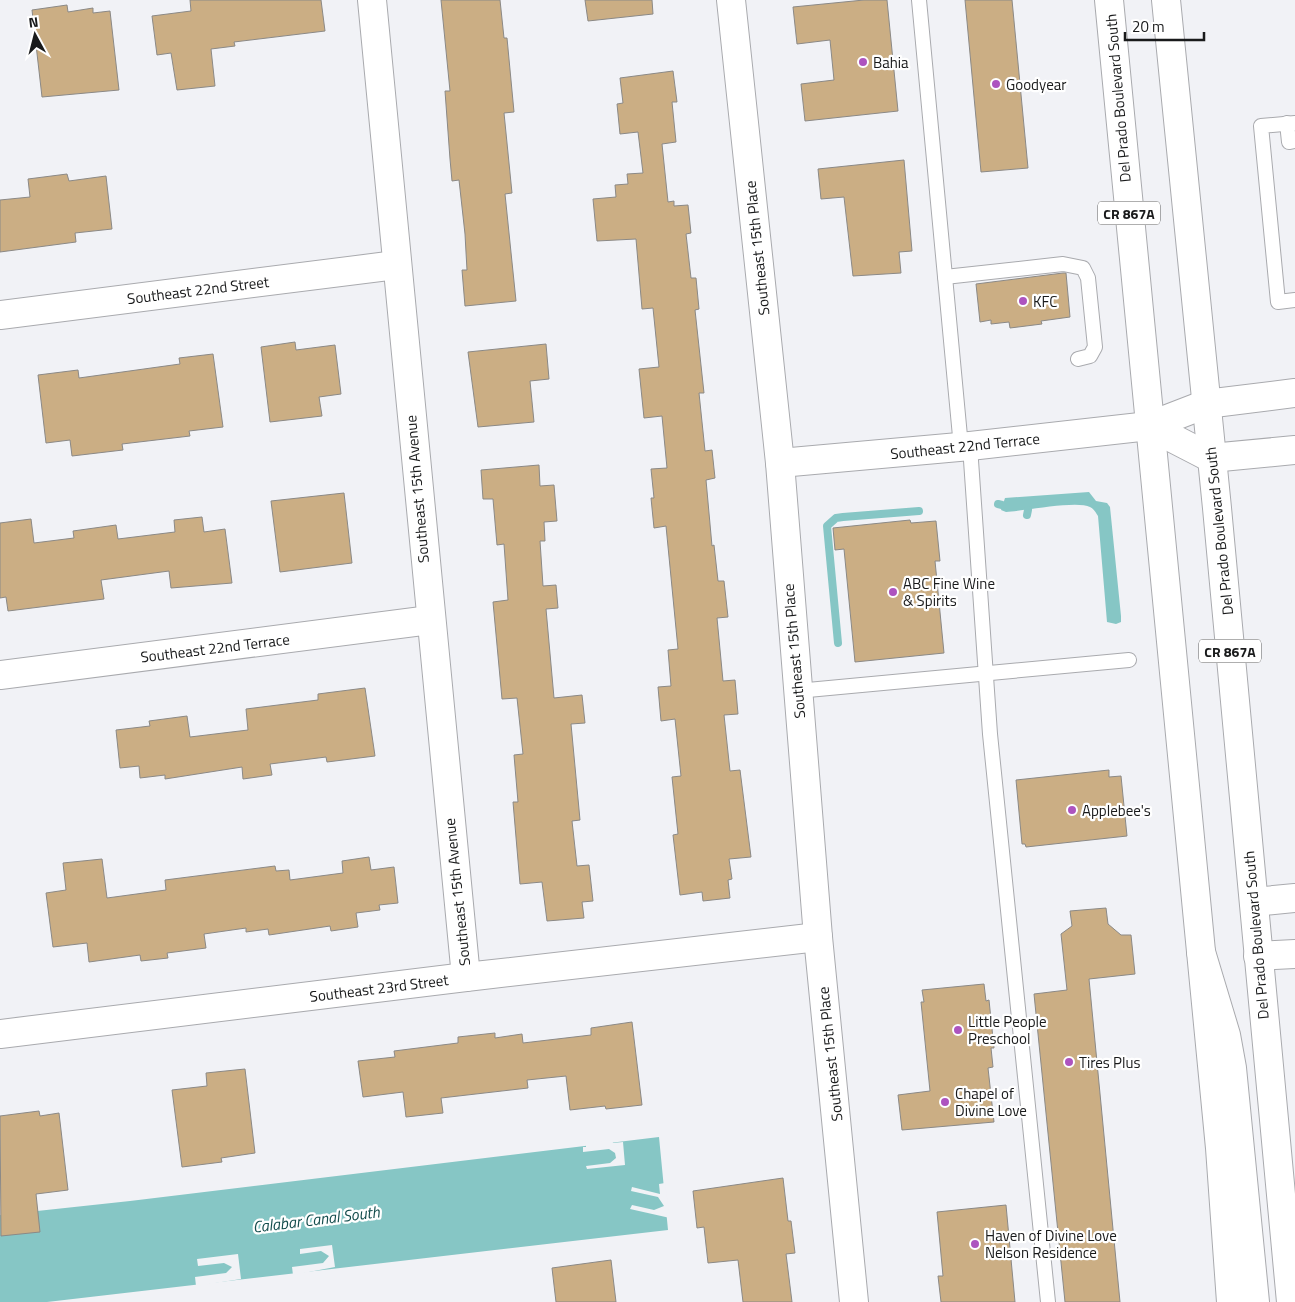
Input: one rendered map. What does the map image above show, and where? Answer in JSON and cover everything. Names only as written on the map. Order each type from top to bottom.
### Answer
[{"type":"main road","name":"Southeast 15th Avenue","points":[[372,0],[430,620],[466,977]]},
{"type":"main road","name":"Southeast 15th Place","points":[[731,0],[780,463],[818,937],[854,1302]]},
{"type":"main road","name":"Del Prado Boulevard South","points":[[1109,0],[1220,1148],[1231,1302]]},
{"type":"main road","name":"Del Prado Boulevard South","points":[[1166,0],[1291,1302]]},
{"type":"main road","name":"Southeast 22nd Street","points":[[0,315],[396,265]]},
{"type":"main road","name":"Southeast 22nd Terrace","points":[[780,463],[966,447],[1149,426],[1206,404],[1295,393]]},
{"type":"main road","points":[[1149,426],[1211,458],[1295,450]]},
{"type":"main road","name":"Southeast 22nd Terrace","points":[[0,675],[430,620]]},
{"type":"main road","points":[[1254,902],[1295,898]]},
{"type":"main road","name":"Southeast 23rd Street","points":[[0,1034],[466,977],[818,937]]},
{"type":"main road","points":[[1201,952],[1226,1034],[1232,1068],[1255,1302]]},
{"type":"main road","points":[[1258,956],[1295,954]]},
{"type":"lane","points":[[919,0],[945,277],[966,447],[986,673],[1048,1302]]},
{"type":"lane","points":[[1295,141],[1289,142],[1291,123],[1261,126],[1278,302],[1295,300]]},
{"type":"lane","points":[[945,277],[1062,264],[1083,268],[1088,278],[1095,347],[1090,356],[1078,359]]},
{"type":"lane","points":[[797,691],[1129,660]]},
{"type":"water","points":[[1089,492],[1096,501],[1107,503],[1110,507],[1121,616],[1121,622],[1116,624],[1107,622],[1098,516],[1093,509],[1083,505],[1074,505],[1006,512],[1001,510],[1005,498]]},
{"type":"water","name":"Calabar Canal South","points":[[659,1137],[668,1230],[47,1302],[0,1302],[0,1215]]},
{"type":"pier","points":[[612,1140],[613,1143],[623,1142],[625,1165],[587,1169],[586,1166],[610,1163],[616,1158],[615,1153],[609,1149],[583,1152],[583,1147],[586,1147],[586,1143]]},
{"type":"pier","points":[[665,1183],[670,1218],[630,1209],[632,1205],[654,1210],[664,1206],[658,1197],[631,1191],[632,1187],[660,1194],[659,1184]]},
{"type":"pier","points":[[332,1245],[335,1267],[293,1275],[292,1267],[323,1263],[329,1256],[321,1251],[300,1254],[300,1249]]},
{"type":"pier","points":[[238,1254],[241,1279],[196,1286],[195,1277],[226,1273],[232,1267],[224,1263],[198,1266],[197,1259]]},
{"type":"building","points":[[190,0],[321,0],[325,31],[234,42],[235,46],[211,49],[215,86],[177,90],[171,53],[157,55],[152,16],[191,11]]},
{"type":"building","points":[[441,0],[500,0],[504,38],[507,38],[514,112],[504,113],[512,193],[505,194],[516,301],[465,306],[462,270],[467,270],[465,234],[459,180],[452,181],[445,91],[450,91]]},
{"type":"building","points":[[585,0],[652,0],[653,14],[588,21]]},
{"type":"building","name":"Bahia","points":[[864,0],[887,0],[898,111],[805,121],[801,84],[834,80],[830,40],[797,44],[793,7]]},
{"type":"building","name":"Goodyear","points":[[965,0],[1012,0],[1028,168],[981,172]]},
{"type":"building","points":[[67,5],[68,12],[93,8],[93,13],[110,11],[119,90],[42,97],[32,10]]},
{"type":"building","points":[[673,71],[677,102],[672,102],[676,142],[662,144],[668,202],[674,201],[674,206],[688,205],[691,233],[686,234],[691,278],[696,278],[699,309],[695,310],[704,393],[699,393],[705,451],[712,450],[715,478],[706,480],[712,546],[714,545],[718,581],[724,581],[728,617],[717,618],[723,681],[735,680],[738,714],[724,715],[730,771],[740,770],[751,857],[729,859],[732,879],[728,880],[730,898],[703,901],[702,892],[680,895],[673,835],[678,834],[672,777],[681,776],[675,719],[661,721],[658,687],[671,686],[668,650],[678,649],[666,526],[654,528],[651,498],[654,498],[651,469],[667,468],[662,416],[644,418],[639,369],[659,367],[653,308],[642,309],[636,239],[597,241],[593,199],[616,197],[615,185],[628,184],[627,174],[643,173],[638,132],[620,134],[617,104],[623,103],[620,78]]},
{"type":"building","points":[[904,160],[912,251],[899,252],[901,273],[853,276],[844,197],[821,199],[818,169]]},
{"type":"building","points":[[67,174],[69,181],[106,176],[112,229],[75,233],[76,242],[0,252],[0,200],[30,197],[28,179]]},
{"type":"building","name":"KFC","points":[[1066,273],[1070,317],[1041,321],[1042,324],[1010,328],[1009,322],[991,324],[991,320],[980,322],[976,284]]},
{"type":"building","points":[[295,342],[296,350],[335,345],[341,394],[319,397],[322,416],[270,422],[261,347]]},
{"type":"building","points":[[546,344],[549,379],[530,381],[534,422],[478,427],[468,352]]},
{"type":"building","points":[[213,354],[223,427],[189,431],[190,436],[122,444],[123,450],[72,456],[70,440],[46,443],[38,375],[78,370],[79,378],[180,364],[179,358]]},
{"type":"building","points":[[539,465],[540,486],[554,485],[557,521],[544,522],[545,541],[540,541],[543,586],[556,585],[558,608],[546,609],[554,698],[582,695],[585,723],[571,724],[580,820],[572,821],[577,866],[589,865],[593,901],[582,902],[584,918],[547,921],[542,882],[520,884],[513,802],[518,802],[514,755],[523,754],[517,698],[502,699],[493,602],[508,600],[504,544],[497,545],[493,499],[483,499],[481,470]]},
{"type":"building","points":[[344,493],[352,563],[280,572],[271,501]]},
{"type":"building","points":[[202,517],[204,532],[225,529],[232,583],[171,588],[169,571],[101,580],[104,599],[8,611],[6,597],[0,598],[0,523],[31,519],[34,543],[74,538],[73,531],[116,525],[118,539],[175,532],[174,520]]},
{"type":"building","points":[[910,520],[911,523],[936,521],[940,561],[935,561],[944,653],[855,662],[844,549],[835,550],[833,528]]},
{"type":"building","points":[[365,688],[375,756],[327,762],[326,757],[270,764],[272,775],[243,779],[242,767],[165,779],[165,775],[140,778],[139,766],[120,768],[116,730],[150,726],[149,721],[187,716],[190,737],[248,730],[246,709],[318,700],[318,694]]},
{"type":"building","name":"Applebee's","points":[[1109,770],[1109,777],[1121,776],[1127,836],[1026,847],[1025,844],[1022,844],[1016,780]]},
{"type":"building","points":[[369,857],[371,870],[394,867],[398,903],[379,905],[380,910],[356,913],[358,927],[331,931],[330,926],[269,935],[268,929],[246,932],[246,928],[204,934],[206,948],[167,953],[168,958],[141,961],[140,955],[89,962],[87,943],[53,947],[46,893],[66,890],[63,863],[102,859],[107,898],[166,890],[165,880],[275,866],[276,871],[289,870],[290,880],[343,873],[342,861]]},
{"type":"building","points":[[1106,908],[1108,924],[1121,935],[1131,935],[1135,974],[1089,979],[1120,1302],[1065,1302],[1034,994],[1067,990],[1061,934],[1072,926],[1070,911]]},
{"type":"building","points":[[984,984],[986,1001],[989,1000],[994,1048],[991,1048],[993,1067],[988,1068],[994,1122],[902,1130],[898,1095],[930,1091],[921,1002],[924,1002],[922,990]]},
{"type":"building","points":[[632,1022],[642,1105],[606,1109],[605,1106],[570,1110],[566,1076],[527,1080],[528,1088],[441,1098],[443,1113],[406,1117],[403,1092],[363,1097],[358,1061],[395,1057],[394,1051],[458,1043],[458,1037],[495,1033],[495,1038],[522,1034],[523,1043],[591,1035],[591,1028]]},
{"type":"building","points":[[245,1069],[255,1153],[221,1158],[222,1162],[182,1167],[172,1090],[207,1086],[206,1073]]},
{"type":"building","points":[[39,1111],[40,1116],[59,1113],[68,1190],[36,1194],[40,1232],[1,1236],[0,1116]]},
{"type":"building","points":[[783,1178],[788,1221],[791,1221],[795,1253],[786,1254],[792,1302],[743,1302],[738,1260],[708,1263],[704,1227],[697,1228],[693,1191]]},
{"type":"building","name":"Haven of Divine Love Nelson Residence","points":[[1006,1205],[1015,1302],[941,1302],[938,1276],[943,1276],[937,1212]]},
{"type":"building","points":[[611,1260],[616,1302],[556,1302],[552,1268]]},
{"type":"waterway","points":[[998,504],[1002,505]]},
{"type":"waterway","points":[[1027,515],[1028,510]]},
{"type":"waterway","points":[[838,643],[827,526],[836,518],[919,511]]},
{"type":"place","name":"Bahia","points":[[863,62]]},
{"type":"place","name":"Goodyear","points":[[996,84]]},
{"type":"place","name":"KFC","points":[[1023,301]]},
{"type":"place","name":"ABC Fine Wine & Spirits","points":[[893,592]]},
{"type":"place","name":"Applebee's","points":[[1072,810]]},
{"type":"place","name":"Little People Preschool","points":[[958,1030]]},
{"type":"place","name":"Tires Plus","points":[[1069,1062]]},
{"type":"place","name":"Chapel of Divine Love","points":[[945,1102]]},
{"type":"place","name":"Haven of Divine Love Nelson Residence","points":[[975,1244]]}]
